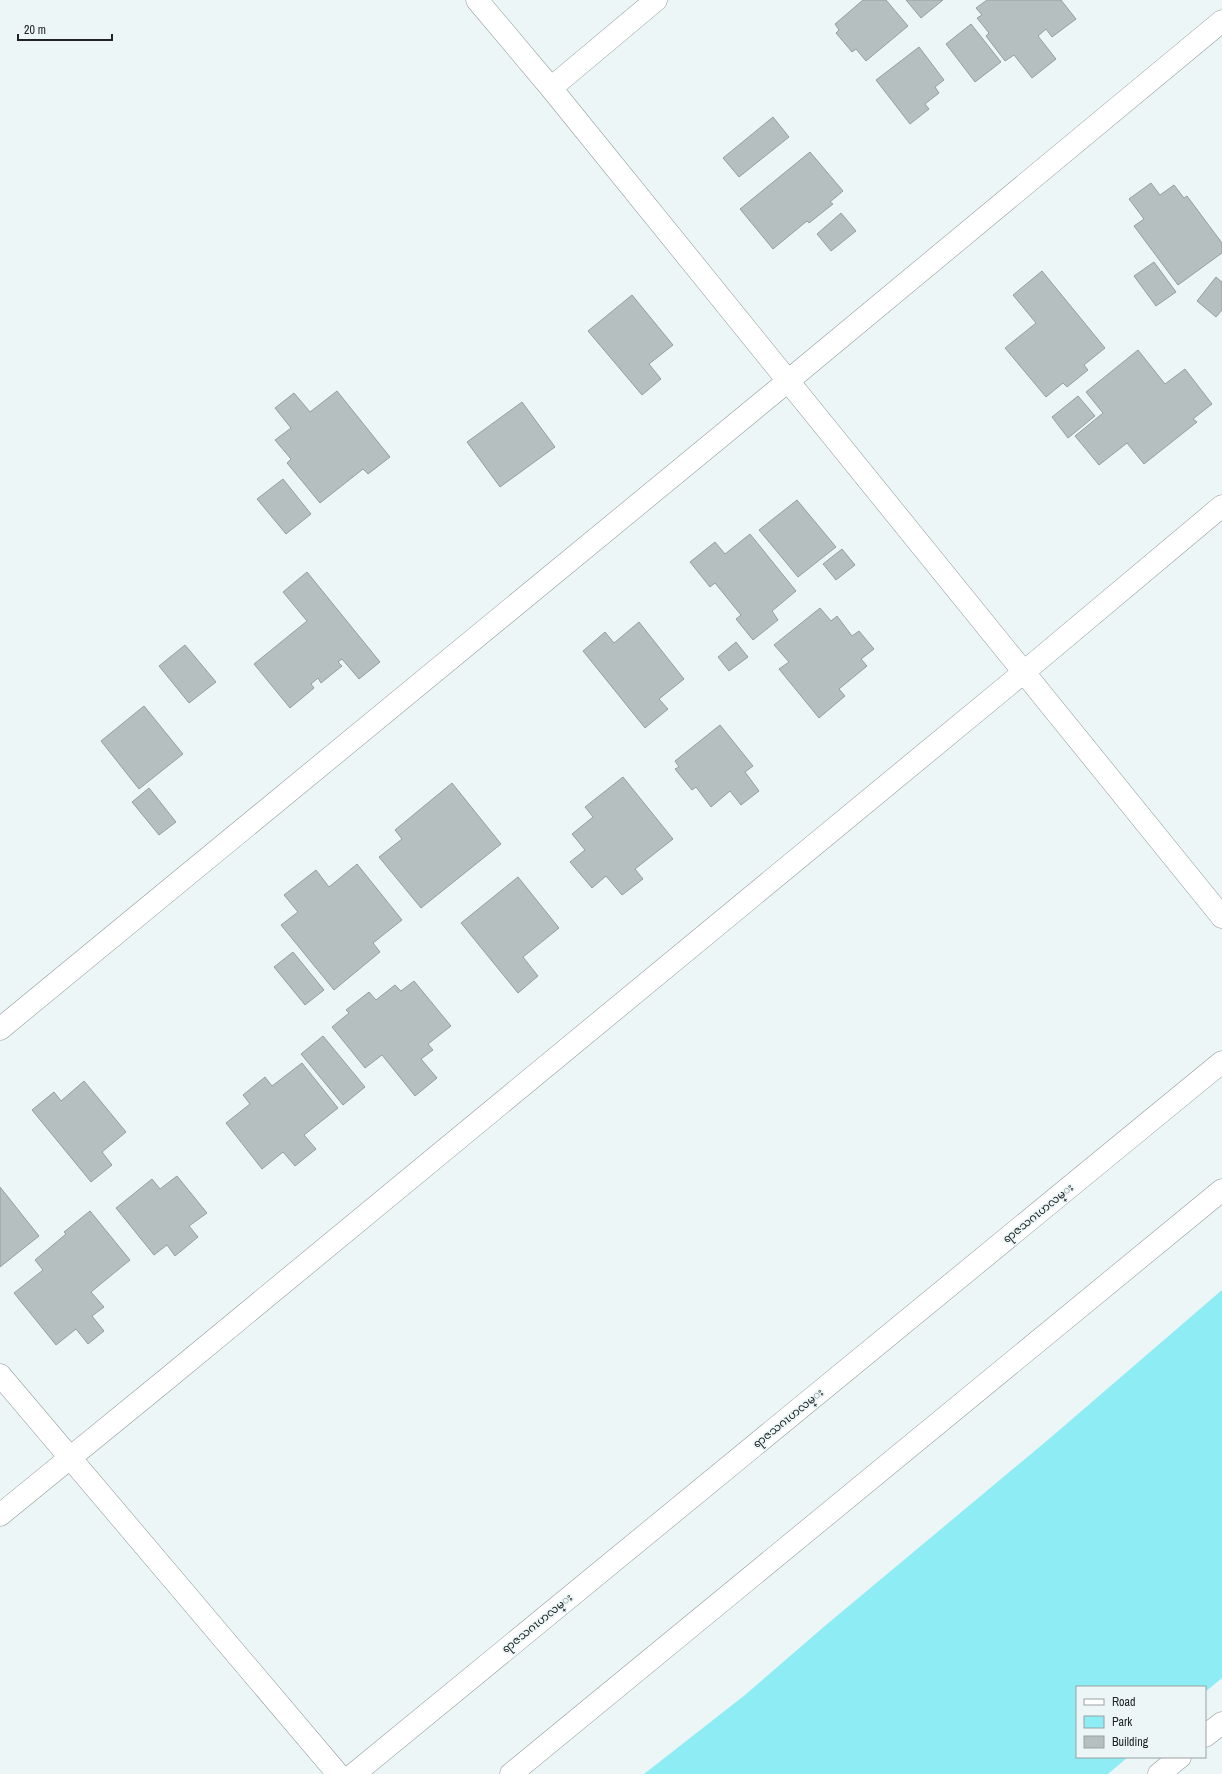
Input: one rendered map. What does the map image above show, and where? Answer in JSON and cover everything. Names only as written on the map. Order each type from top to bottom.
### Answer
[{"type":"street","points":[[477,0],[551,88],[1222,917]]},
{"type":"street","points":[[551,88],[656,0]]},
{"type":"street","points":[[0,1029],[1222,22]]},
{"type":"street","points":[[0,1515],[1024,672],[1222,506]]},
{"type":"street","name":"ရာဇသဂၤဟလမ္း","points":[[354,1774],[1222,1062]]},
{"type":"street","points":[[511,1774],[1222,1190]]},
{"type":"street","points":[[0,1375],[338,1774]]},
{"type":"street","points":[[1206,1735],[1222,1722]]},
{"type":"street","points":[[1159,1774],[1179,1758]]},
{"type":"green space","points":[[1222,1290],[1222,1678],[1206,1691],[1206,1686],[1076,1686],[1076,1758],[1127,1758],[1108,1774],[644,1774],[745,1695],[826,1625],[1049,1439]]},
{"type":"building","points":[[863,0],[886,0],[908,26],[866,61],[856,49],[852,52],[836,33],[839,30],[835,24]]},
{"type":"building","points":[[906,0],[943,0],[921,18]]},
{"type":"building","points":[[987,0],[1061,0],[1076,19],[1052,37],[1046,29],[1038,36],[1056,59],[1032,78],[1014,55],[1005,61],[986,36],[989,33],[977,18],[982,15],[976,8]]},
{"type":"building","points":[[971,24],[1001,62],[975,82],[946,44]]},
{"type":"building","points":[[919,47],[944,80],[935,87],[939,93],[925,104],[929,109],[910,124],[876,80]]},
{"type":"building","points":[[773,117],[789,137],[739,177],[723,158]]},
{"type":"building","points":[[810,152],[843,191],[830,202],[833,204],[809,223],[807,221],[773,249],[740,209]]},
{"type":"building","points":[[1151,183],[1160,195],[1174,185],[1184,198],[1187,196],[1222,243],[1222,253],[1178,285],[1134,226],[1144,219],[1129,199]]},
{"type":"building","points":[[841,213],[856,231],[831,251],[817,234]]},
{"type":"building","points":[[1154,262],[1176,292],[1156,306],[1134,276]]},
{"type":"building","points":[[1042,271],[1105,348],[1084,365],[1088,370],[1067,387],[1063,383],[1046,397],[1005,348],[1036,323],[1013,295]]},
{"type":"building","points":[[1216,277],[1222,282],[1222,310],[1216,317],[1197,301]]},
{"type":"building","points":[[632,295],[673,345],[649,364],[661,379],[642,395],[588,331]]},
{"type":"building","points":[[1138,350],[1165,384],[1185,369],[1212,404],[1193,419],[1197,422],[1144,464],[1127,443],[1099,465],[1075,436],[1103,413],[1086,392]]},
{"type":"building","points":[[337,391],[390,457],[368,474],[363,469],[320,503],[287,463],[291,459],[275,440],[291,428],[275,408],[294,393],[310,412]]},
{"type":"building","points":[[1078,396],[1095,416],[1068,438],[1052,417]]},
{"type":"building","points":[[522,402],[555,447],[500,487],[467,442]]},
{"type":"building","points":[[283,479],[311,514],[286,534],[257,499]]},
{"type":"building","points":[[797,500],[836,547],[798,577],[759,530]]},
{"type":"building","points":[[750,534],[796,591],[772,611],[778,620],[753,640],[736,619],[741,615],[715,583],[710,587],[690,562],[715,542],[725,554]]},
{"type":"building","points":[[842,549],[855,565],[836,580],[823,564]]},
{"type":"building","points":[[307,572],[380,662],[359,679],[342,659],[338,662],[342,666],[321,683],[318,678],[311,684],[314,688],[290,708],[254,664],[307,621],[283,592]]},
{"type":"building","points":[[820,608],[831,621],[837,616],[852,636],[859,631],[874,649],[861,659],[867,666],[839,689],[845,696],[819,718],[779,669],[789,662],[774,645]]},
{"type":"building","points":[[639,622],[684,679],[659,699],[668,709],[645,728],[583,651],[605,632],[614,643]]},
{"type":"building","points":[[736,642],[748,657],[729,671],[718,657]]},
{"type":"building","points":[[185,645],[216,682],[189,703],[159,666]]},
{"type":"building","points":[[144,706],[183,754],[139,789],[101,741]]},
{"type":"building","points":[[720,725],[753,766],[745,772],[759,791],[741,805],[730,791],[711,807],[696,787],[692,790],[675,769],[679,767],[675,761]]},
{"type":"building","points":[[623,777],[673,839],[635,869],[643,879],[622,895],[606,876],[592,888],[570,862],[585,850],[572,834],[593,817],[585,807]]},
{"type":"building","points":[[452,783],[501,844],[421,908],[379,857],[402,839],[395,830]]},
{"type":"building","points":[[149,788],[176,822],[159,835],[132,802]]},
{"type":"building","points":[[357,864],[402,920],[373,943],[380,952],[334,990],[281,925],[298,912],[284,895],[316,870],[329,887]]},
{"type":"building","points":[[518,877],[559,928],[523,957],[538,976],[518,993],[461,923]]},
{"type":"building","points":[[293,952],[324,990],[305,1005],[274,967]]},
{"type":"building","points":[[414,981],[451,1026],[428,1044],[433,1050],[421,1059],[437,1078],[415,1096],[382,1055],[365,1068],[332,1027],[349,1013],[346,1010],[369,992],[376,1000],[395,985],[401,991]]},
{"type":"building","points":[[323,1036],[365,1087],[343,1105],[301,1054]]},
{"type":"building","points":[[302,1063],[338,1108],[304,1135],[316,1149],[295,1166],[283,1152],[262,1169],[226,1123],[250,1104],[243,1095],[265,1077],[272,1086]]},
{"type":"building","points":[[84,1081],[126,1132],[102,1152],[112,1165],[91,1182],[32,1110],[54,1092],[61,1101]]},
{"type":"building","points":[[177,1176],[207,1213],[189,1226],[198,1237],[175,1256],[167,1245],[154,1255],[116,1208],[152,1179],[160,1189]]},
{"type":"building","points":[[0,1187],[39,1236],[0,1267]]},
{"type":"building","points":[[90,1211],[130,1260],[91,1292],[104,1307],[92,1316],[104,1331],[88,1344],[76,1329],[56,1345],[14,1293],[43,1270],[35,1260],[66,1234],[64,1232]]}]
